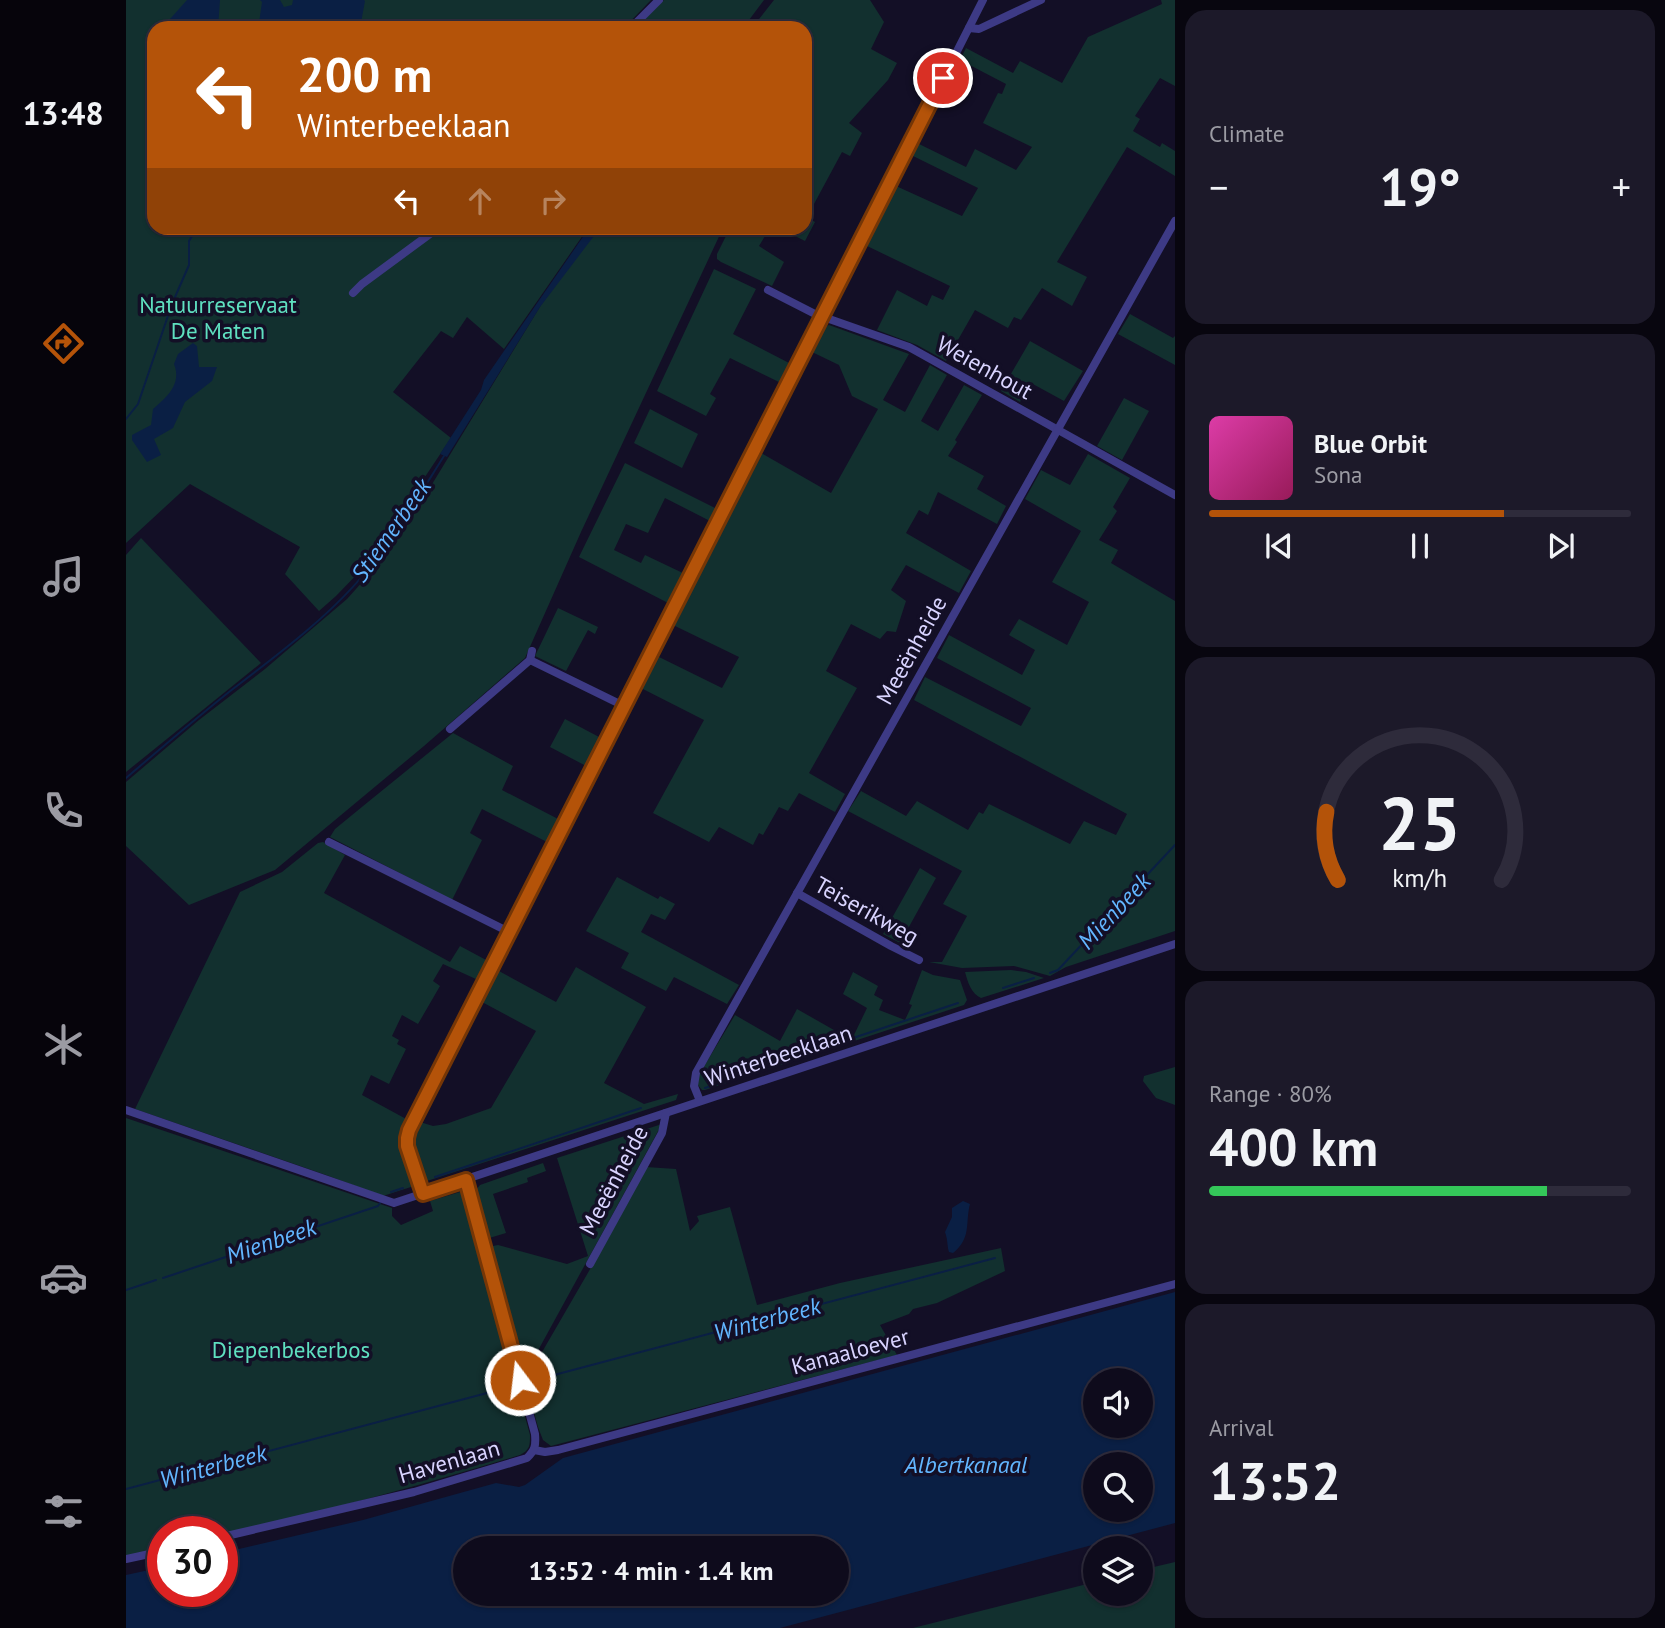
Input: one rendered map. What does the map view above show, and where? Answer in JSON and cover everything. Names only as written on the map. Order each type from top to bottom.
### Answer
[{"type":"street","points":[[638,21],[659,0]]},
{"type":"street","points":[[423,1194],[407,1146],[409,1130],[983,0]]},
{"type":"street","points":[[969,28],[979,29],[1041,0]]},
{"type":"street","name":"Meeënheide","points":[[700,1101],[694,1086],[696,1073],[1057,429],[1172,233],[1175,221]]},
{"type":"street","points":[[353,293],[428,235]]},
{"type":"street","name":"Weienhout","points":[[768,290],[822,316],[909,347],[1175,495]]},
{"type":"street","points":[[450,729],[531,655],[624,706]]},
{"type":"street","points":[[329,842],[511,933]]},
{"type":"street","name":"Teiserikweg","points":[[797,893],[919,960]]},
{"type":"street","name":"Winterbeeklaan","points":[[126,1110],[394,1203],[1175,944]]},
{"type":"street","name":"Meeënheide","points":[[590,1264],[662,1133],[666,1113]]},
{"type":"street","name":"Havenlaan","points":[[238,1534],[414,1492],[527,1458],[534,1450],[535,1434],[466,1180]]},
{"type":"street","name":"Kanaaloever","points":[[534,1450],[558,1450],[1175,1284]]},
{"type":"street","points":[[126,1559],[147,1554]]},
{"type":"green space","name":"Natuurreservaat De Maten","points":[[126,0],[651,0],[631,21],[147,21],[147,235],[583,235],[504,349],[467,317],[453,338],[441,331],[393,392],[451,438],[366,565],[319,611],[285,574],[300,547],[190,484],[126,543]]},
{"type":"green space","points":[[664,0],[764,0],[748,21],[643,21]]},
{"type":"green space","points":[[774,0],[870,0],[884,22],[871,49],[897,63],[888,80],[849,123],[862,133],[850,156],[842,152],[812,208],[812,21],[758,21]]},
{"type":"green space","points":[[1161,0],[1175,0],[1175,86],[1160,78],[1135,116],[1140,119],[1133,131],[1160,147],[1162,143],[1175,151],[1175,176],[1127,147],[1057,262],[1087,277],[1072,306],[1042,288],[1021,320],[1014,317],[1008,328],[975,310],[946,361],[917,345],[877,330],[897,290],[927,306],[932,295],[943,300],[950,286],[865,245],[896,186],[962,216],[978,188],[911,155],[917,143],[966,167],[975,149],[1016,170],[1032,147],[983,123],[998,93],[1002,94],[1006,84],[960,60],[966,48],[1013,73],[1020,61],[1062,83],[1088,37],[1162,4]]},
{"type":"green space","points":[[592,235],[720,235],[525,658],[275,870],[189,905],[126,846],[126,782],[347,599],[373,570],[406,527],[541,305]]},
{"type":"green space","points":[[726,235],[766,235],[759,246],[784,262],[772,286],[721,262],[717,259]]},
{"type":"green space","points":[[793,235],[808,235],[805,241]]},
{"type":"green space","points":[[714,269],[756,289],[733,334],[791,364],[781,383],[730,358],[710,394],[716,398],[706,416],[657,391]]},
{"type":"green space","points":[[1130,314],[1173,338],[1175,336],[1175,365],[1118,334]]},
{"type":"green space","points":[[829,325],[909,354],[883,400],[905,412],[930,365],[947,375],[921,421],[938,431],[964,385],[982,395],[948,456],[984,476],[977,489],[1006,506],[997,524],[938,492],[928,515],[919,510],[906,533],[971,571],[959,593],[906,565],[891,590],[906,601],[896,632],[887,631],[880,639],[851,624],[826,671],[857,688],[809,773],[845,794],[835,812],[799,793],[788,811],[779,807],[763,835],[759,833],[753,845],[719,827],[709,842],[653,813],[704,720],[639,687],[657,656],[722,688],[739,657],[673,625],[761,453],[831,493],[878,409],[852,396],[839,365],[812,352],[825,327]]},
{"type":"green space","points":[[1030,341],[1083,371],[1064,401],[1031,383],[1020,402],[1001,391]]},
{"type":"green space","points":[[1124,398],[1149,411],[1122,460],[1097,446]]},
{"type":"green space","points":[[650,409],[698,434],[682,468],[634,443]]},
{"type":"green space","points":[[1088,454],[1130,478],[1113,507],[1117,511],[1099,540],[1118,550],[1111,563],[1175,601],[1175,931],[1066,967],[1050,976],[1014,966],[962,968],[929,962],[942,962],[967,916],[943,904],[962,871],[848,811],[861,791],[906,816],[917,801],[968,830],[979,812],[983,814],[989,804],[1070,844],[1084,821],[1116,835],[1127,814],[914,700],[925,677],[1021,726],[1031,708],[937,658],[949,635],[1022,675],[1035,650],[1009,635],[1019,619],[1067,645],[1089,602],[1052,582],[1081,531],[1025,499],[1041,470],[1070,485]]},
{"type":"green space","points":[[625,463],[719,510],[712,522],[665,498],[648,533],[626,524],[614,550],[641,563],[645,555],[687,575],[670,604],[579,557]]},
{"type":"green space","points":[[141,538],[261,663],[126,772],[126,555]]},
{"type":"green space","points":[[558,608],[598,627],[595,634],[588,630],[566,671],[535,656]]},
{"type":"green space","points":[[565,719],[601,738],[588,767],[550,747]]},
{"type":"green space","points":[[453,733],[513,766],[502,790],[560,820],[549,843],[482,809],[470,833],[482,840],[452,900],[330,837],[335,829]]},
{"type":"green space","points":[[323,842],[345,855],[324,893],[450,962],[460,946],[488,961],[478,980],[443,964],[433,981],[440,986],[418,1024],[402,1015],[392,1036],[399,1040],[397,1044],[406,1049],[389,1084],[371,1075],[362,1095],[408,1120],[402,1143],[413,1181],[411,1187],[383,1196],[135,1109],[240,892],[282,872],[318,843]]},
{"type":"green space","points":[[920,868],[936,878],[900,943],[883,934]]},
{"type":"green space","points":[[617,877],[658,899],[660,896],[675,904],[665,920],[651,914],[641,932],[739,985],[727,1004],[674,977],[666,991],[621,968],[629,953],[586,931]]},
{"type":"green space","points":[[576,967],[646,1007],[604,1083],[644,1104],[678,1094],[676,1100],[427,1181],[418,1166],[412,1147],[414,1129],[420,1122],[433,1126],[446,1124],[491,1108],[536,1031],[482,1002],[497,970],[556,1002]]},
{"type":"green space","points":[[922,970],[960,980],[967,1000],[964,1005],[705,1090],[697,1084],[697,1078],[735,1015],[780,1041],[797,1009],[848,1038],[853,1037],[867,1008],[843,994],[853,972],[878,986],[874,995],[883,1000],[879,1010],[905,1020]]},
{"type":"green space","points":[[1011,970],[1044,978],[981,998],[972,990],[965,972]]},
{"type":"green space","points":[[1175,1067],[1175,1105],[1156,1098],[1143,1081],[1144,1076]]},
{"type":"green space","name":"Diepenbekerbos","points":[[126,1118],[392,1208],[392,1216],[401,1225],[433,1211],[430,1201],[464,1193],[530,1435],[528,1449],[520,1455],[409,1487],[238,1531],[238,1516],[147,1516],[147,1552],[126,1557]]},
{"type":"green space","points":[[662,1124],[535,1356],[538,1359],[646,1167],[676,1169],[690,1231],[699,1221],[697,1216],[730,1207],[757,1305],[840,1283],[1001,1248],[1005,1271],[937,1303],[913,1309],[909,1314],[880,1325],[897,1355],[551,1446],[543,1440],[538,1427],[488,1247],[498,1245],[567,1264],[588,1256],[557,1158]]},
{"type":"green space","points":[[543,1163],[546,1171],[527,1178],[528,1182],[493,1194],[506,1233],[486,1239],[474,1192],[480,1185]]},
{"type":"green space","points":[[1175,1562],[1175,1628],[913,1628],[1083,1585],[1083,1606],[1153,1606],[1153,1567]]},
{"type":"water","points":[[187,0],[220,0],[218,21],[170,19]]},
{"type":"water","points":[[260,0],[280,0],[284,7],[292,5],[293,0],[365,1],[361,21],[259,21]]},
{"type":"water","points":[[584,235],[595,235],[540,307],[447,457],[440,454],[481,390],[484,380]]},
{"type":"water","points":[[193,343],[197,346],[199,367],[217,367],[212,381],[185,402],[173,428],[154,439],[161,455],[147,462],[132,440],[132,435],[151,425],[153,409],[175,384],[174,364],[178,354]]},
{"type":"water","points":[[963,1201],[970,1204],[967,1230],[963,1242],[953,1253],[949,1252],[945,1232],[952,1217],[952,1208]]},
{"type":"water","name":"Albertkanaal","points":[[1175,1292],[1175,1523],[1126,1536],[1083,1536],[1083,1547],[780,1628],[126,1628],[126,1575],[147,1570],[147,1607],[238,1607],[238,1549],[363,1520],[496,1483],[519,1487],[563,1458]]},
{"type":"waterway","points":[[126,419],[138,404],[172,304],[189,265],[189,241],[193,235]]},
{"type":"waterway","name":"Stiemerbeek","points":[[126,778],[339,602],[389,541],[444,456]]},
{"type":"waterway","name":"Mienbeek","points":[[1050,973],[1058,970],[1175,845]]},
{"type":"waterway","name":"Mienbeek","points":[[1003,988],[1034,978]]},
{"type":"waterway","name":"Mienbeek","points":[[853,1038],[958,1003]]},
{"type":"waterway","name":"Mienbeek","points":[[705,1088],[847,1040]]},
{"type":"waterway","name":"Mienbeek","points":[[435,1177],[641,1108]]},
{"type":"waterway","name":"Mienbeek","points":[[391,1192],[403,1188]]},
{"type":"waterway","name":"Mienbeek","points":[[163,1278],[378,1206],[380,1203]]},
{"type":"waterway","name":"Winterbeek","points":[[539,1379],[995,1258]]},
{"type":"waterway","name":"Mienbeek","points":[[126,1290],[156,1280]]},
{"type":"waterway","name":"Winterbeek","points":[[126,1489],[502,1389]]},
{"type":"route","points":[[520,1380],[466,1180],[423,1194],[407,1146],[409,1130],[943,78]]}]
